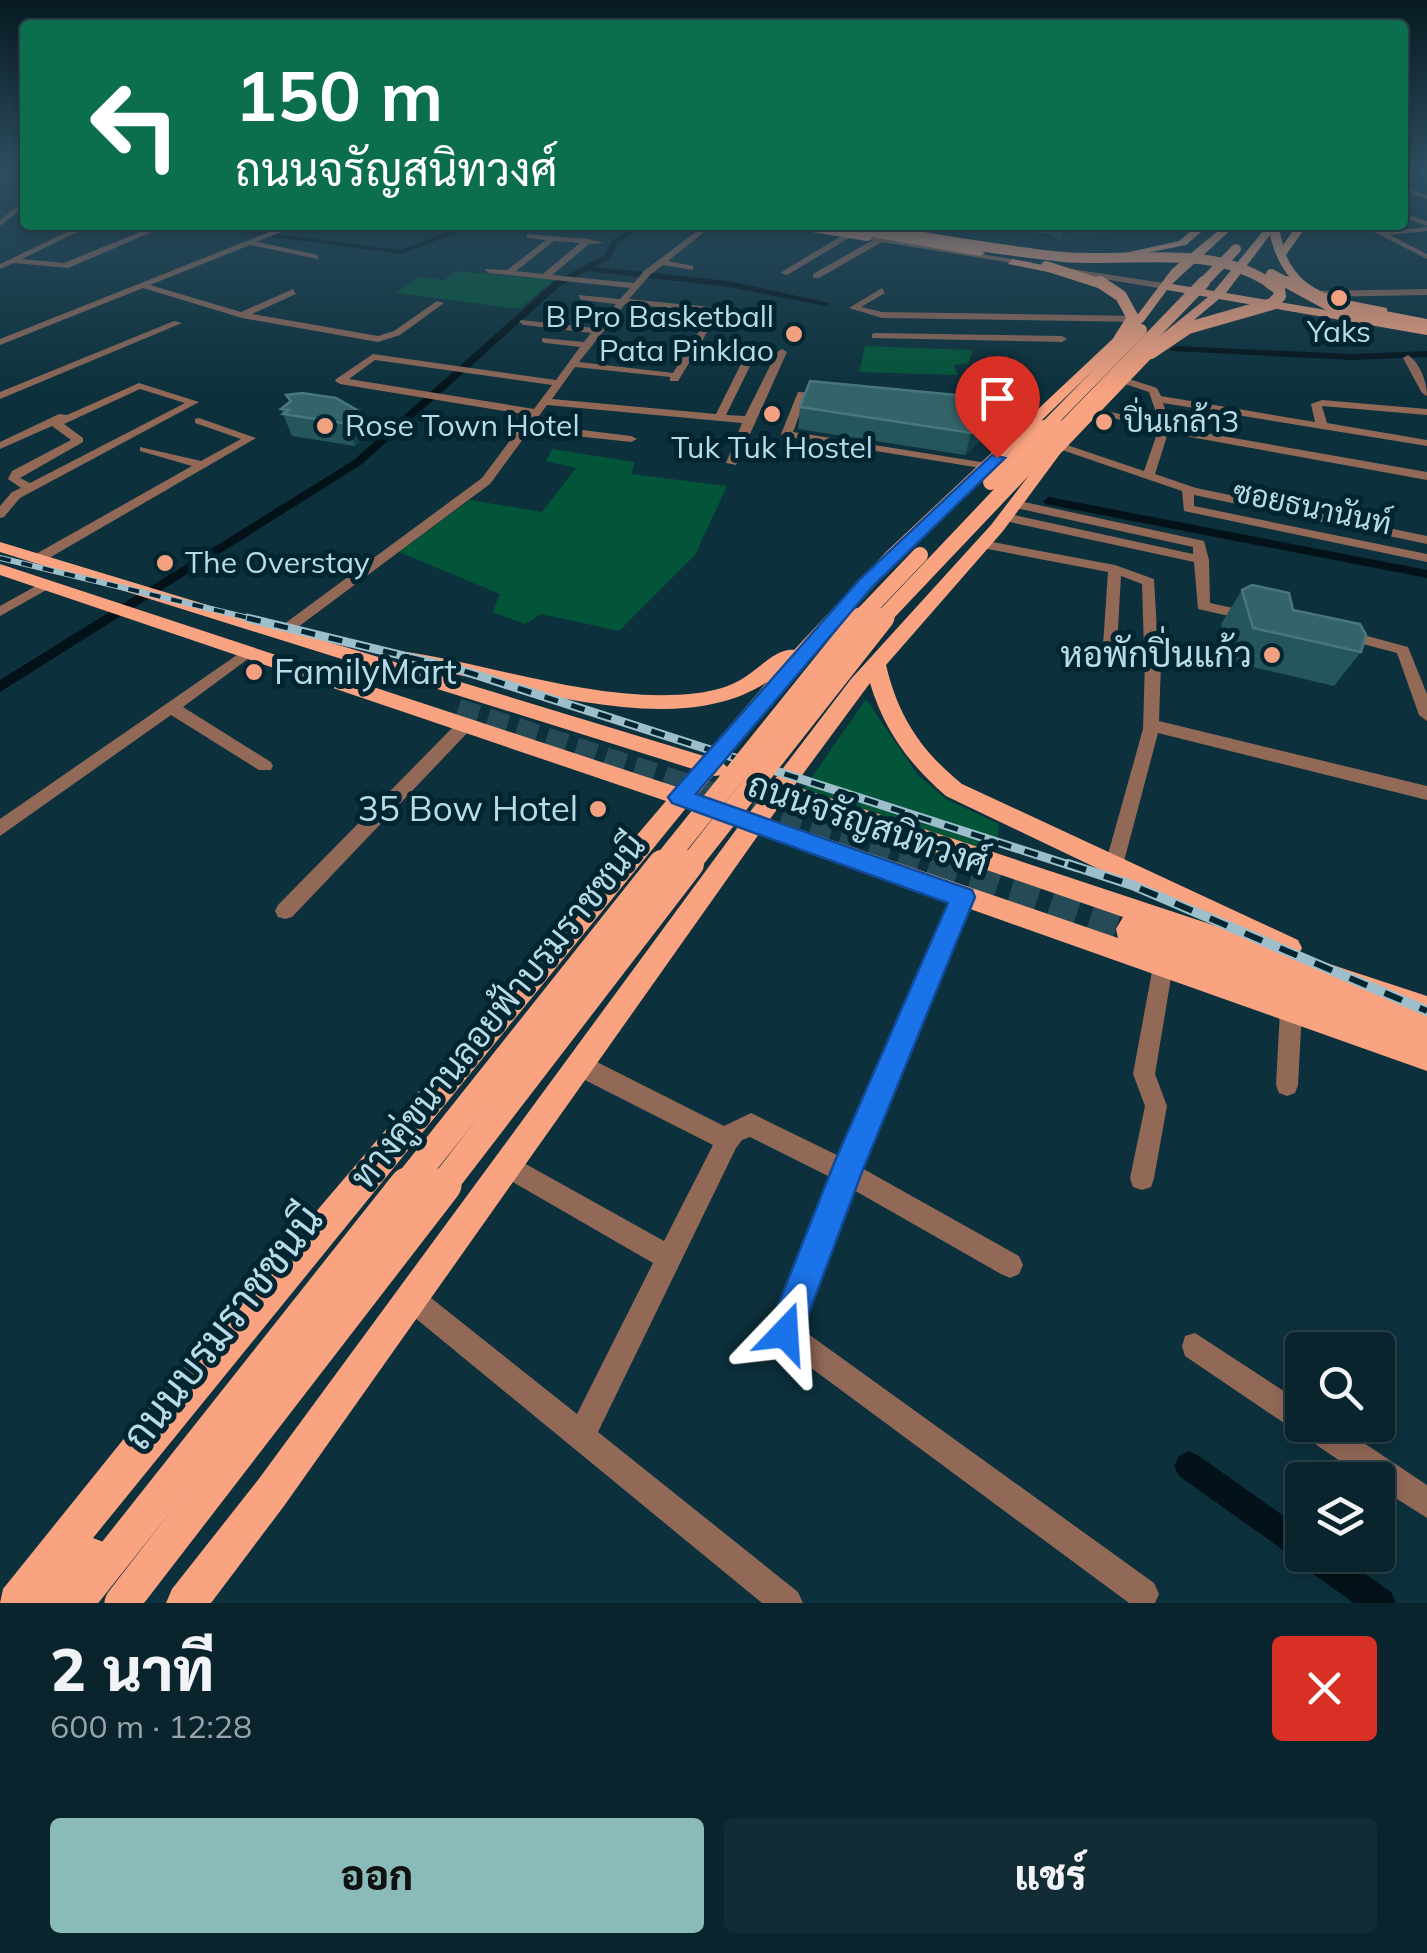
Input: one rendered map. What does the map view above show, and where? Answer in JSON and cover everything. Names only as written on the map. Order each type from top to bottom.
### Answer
[{"type":"main road","points":[[930,247],[1033,264]]},
{"type":"main road","points":[[138,1603],[218,1492],[872,655],[980,522],[1095,411],[1116,373],[1131,322],[1129,306],[1096,281],[1033,264],[939,247]]},
{"type":"main road","points":[[963,247],[1065,257],[1185,255],[1221,247]]},
{"type":"main road","points":[[984,247],[1065,257]]},
{"type":"main road","points":[[1001,248],[1103,256],[1154,252],[1169,247]]},
{"type":"main road","name":"ถนนบรมราชชนนี","points":[[16,1603],[160,1422],[800,656],[972,492],[992,462],[1142,316],[1166,283],[1229,247]]},
{"type":"main road","name":"ทางคู่ขนานลอยฟ้าบรมราชชนนี","points":[[122,1603],[860,644],[1231,247]]},
{"type":"main road","points":[[1116,373],[1220,292],[1233,247]]},
{"type":"main road","points":[[1235,247],[1258,290],[1295,301]]},
{"type":"main road","points":[[1116,373],[1188,328],[1278,301],[1280,293],[1274,283],[1237,247]]},
{"type":"main road","points":[[1237,247],[1265,272],[1333,307],[1427,325]]},
{"type":"main road","points":[[1278,247],[1282,268],[1295,282],[1318,294],[1427,325]]},
{"type":"main road","points":[[1280,256],[1287,247]]},
{"type":"main road","points":[[1016,257],[1094,281],[1123,295],[1142,316]]},
{"type":"main road","points":[[1166,283],[1427,325]]},
{"type":"main road","points":[[1220,292],[1427,325]]},
{"type":"main road","points":[[1179,326],[1264,316],[1427,325]]},
{"type":"main road","points":[[1124,334],[1147,333],[1159,343]]},
{"type":"main road","name":"ทางคู่ขนานลอยฟ้าบรมราชชนนี","points":[[76,1603],[841,638],[1116,373]]},
{"type":"main road","points":[[186,1603],[858,684],[872,655],[982,544],[1058,449]]},
{"type":"main road","name":"ถนนจรัญสนิทวงศ์","points":[[2,558],[40,558],[247,653],[456,717]]},
{"type":"main road","name":"ถนนจรัญสนิทวงศ์","points":[[2,558],[52,582],[281,633],[470,689],[993,859],[1153,944],[1292,1010],[1427,1057]]},
{"type":"main road","name":"ถนนจรัญสนิทวงศ์","points":[[137,604],[963,897],[1395,998],[1427,1009]]},
{"type":"main road","points":[[344,651],[428,661],[621,697],[685,700],[732,692],[837,624]]},
{"type":"main road","name":"ถนนบรมราชชนนี","points":[[50,1603],[184,1450],[837,624]]},
{"type":"main road","points":[[872,655],[892,724],[916,758],[954,790],[1395,998]]},
{"type":"main road","points":[[800,656],[800,671],[809,682],[840,690],[858,684]]},
{"type":"main road","points":[[456,717],[478,712],[480,701],[470,689]]},
{"type":"main road","points":[[993,859],[1014,850],[1030,829]]},
{"type":"main road","points":[[636,849],[655,838],[682,837],[700,846],[710,864],[708,885]]},
{"type":"main road","points":[[564,936],[586,924],[615,923],[634,933],[642,954],[641,977]]},
{"type":"main road","name":"ถนนจรัญสนิทวงศ์","points":[[1153,944],[1427,1032]]},
{"type":"street","points":[[0,267],[41,247]]},
{"type":"street","points":[[13,260],[65,266],[113,247]]},
{"type":"street","points":[[0,342],[241,247]]},
{"type":"street","points":[[268,247],[315,257]]},
{"type":"street","points":[[509,273],[542,247]]},
{"type":"street","points":[[545,277],[582,247]]},
{"type":"street","points":[[281,633],[486,481],[597,331],[642,278],[681,247]]},
{"type":"street","points":[[784,273],[824,247]]},
{"type":"street","points":[[816,276],[868,247]]},
{"type":"street","points":[[934,247],[1166,283]]},
{"type":"street","points":[[995,247],[1016,257]]},
{"type":"street","points":[[1410,248],[1427,247]]},
{"type":"street","points":[[1410,248],[1426,257]]},
{"type":"street","points":[[661,262],[690,268]]},
{"type":"street","points":[[488,271],[564,279],[642,278]]},
{"type":"street","points":[[144,286],[242,315],[378,339],[397,333],[440,303]]},
{"type":"street","points":[[882,291],[853,308],[882,315],[960,316],[979,312],[1142,316]]},
{"type":"street","points":[[242,315],[294,292]]},
{"type":"street","points":[[1318,294],[1427,292]]},
{"type":"street","points":[[572,364],[672,376],[717,310],[581,298]]},
{"type":"street","points":[[960,316],[967,338]]},
{"type":"street","points":[[524,322],[597,331]]},
{"type":"street","points":[[0,396],[178,323]]},
{"type":"street","points":[[874,336],[1062,339]]},
{"type":"street","points":[[545,340],[587,345]]},
{"type":"street","points":[[694,346],[750,356],[720,416]]},
{"type":"street","points":[[732,464],[782,352]]},
{"type":"street","points":[[559,383],[372,358],[340,381],[541,407],[662,416],[666,410],[749,420]]},
{"type":"street","points":[[1408,358],[1424,380],[1427,393]]},
{"type":"street","points":[[426,395],[456,370]]},
{"type":"street","points":[[1116,373],[1146,386],[1157,399],[1165,429],[1150,474]]},
{"type":"street","points":[[1400,378],[1424,380]]},
{"type":"street","points":[[2,509],[30,488],[194,402],[140,386],[56,424],[79,440],[16,473],[14,480],[30,488]]},
{"type":"street","points":[[780,450],[802,394],[842,398]]},
{"type":"street","points":[[1157,399],[1427,443]]},
{"type":"street","points":[[0,446],[98,400]]},
{"type":"street","points":[[1322,426],[1316,404],[1322,402],[1427,412]]},
{"type":"street","points":[[958,410],[1037,418]]},
{"type":"street","points":[[1095,411],[1165,429],[1427,476]]},
{"type":"street","points":[[40,558],[250,438],[199,421]]},
{"type":"street","points":[[527,426],[631,439]]},
{"type":"street","points":[[787,434],[992,462]]},
{"type":"street","points":[[144,448],[201,465]]},
{"type":"street","points":[[1058,449],[1150,474],[1188,490],[1427,540]]},
{"type":"street","name":"ซอยธนานันท์","points":[[1188,490],[1188,508],[1427,558]]},
{"type":"street","points":[[1010,510],[1199,544],[1203,606],[1264,619]]},
{"type":"street","points":[[1010,510],[1202,560]]},
{"type":"street","points":[[982,544],[1115,568],[1150,582],[1151,724],[1114,864]]},
{"type":"street","points":[[1110,645],[1115,568]]},
{"type":"street","points":[[0,612],[52,582]]},
{"type":"street","points":[[1322,630],[1403,650],[1427,715]]},
{"type":"street","points":[[0,829],[247,653]]},
{"type":"street","points":[[171,707],[265,766]]},
{"type":"street","points":[[285,912],[456,717]]},
{"type":"street","points":[[1151,724],[1427,794]]},
{"type":"street","points":[[963,897],[846,1172],[786,1336],[1143,1594]]},
{"type":"street","points":[[1142,1178],[1156,1106],[1144,1074],[1153,944]]},
{"type":"street","points":[[1287,1085],[1292,1010]]},
{"type":"street","points":[[579,1066],[728,1140]]},
{"type":"street","points":[[581,1436],[734,1131],[751,1125],[846,1172],[1010,1265]]},
{"type":"street","points":[[507,1166],[669,1258]]},
{"type":"street","points":[[412,1298],[788,1603]]},
{"type":"street","points":[[1196,1346],[1285,1406]]},
{"type":"street","points":[[1337,1442],[1427,1503]]},
{"type":"green space","points":[[456,271],[554,280],[519,309],[396,293],[419,277],[444,280]]},
{"type":"green space","points":[[865,346],[973,350],[968,364],[954,365],[958,375],[859,372]]},
{"type":"green space","points":[[552,449],[635,462],[631,474],[727,486],[695,555],[619,631],[541,614],[525,624],[493,612],[500,594],[399,552],[470,500],[542,512],[576,468],[546,461]]},
{"type":"green space","points":[[866,699],[917,774],[946,799],[999,824],[993,845],[981,851],[803,790]]},
{"type":"building","points":[[810,381],[1008,400],[971,433],[800,407]]},
{"type":"building","points":[[286,395],[336,398],[362,413],[348,424],[283,414],[289,410],[281,409],[291,401]]},
{"type":"building","points":[[1252,585],[1289,593],[1293,610],[1360,624],[1366,635],[1361,652],[1253,628],[1242,590]]},
{"type":"waterway","points":[[361,247],[401,252],[415,247]]},
{"type":"waterway","points":[[586,268],[607,257],[613,247]]},
{"type":"waterway","points":[[0,687],[358,462],[557,284],[586,268]]},
{"type":"waterway","points":[[586,268],[729,284],[825,303]]},
{"type":"waterway","points":[[1175,349],[1352,357],[1427,354]]},
{"type":"waterway","points":[[1049,501],[1427,574]]},
{"type":"waterway","points":[[1189,1466],[1285,1535]]},
{"type":"waterway","points":[[1337,1572],[1380,1603]]},
{"type":"tunnel","points":[[458,709],[939,867]]},
{"type":"tunnel","points":[[931,864],[1146,935]]},
{"type":"railway","points":[[0,558],[257,620]]},
{"type":"railway","points":[[247,618],[458,669],[1075,867]]},
{"type":"railway","points":[[1068,864],[1132,885],[1427,1011]]},
{"type":"place","name":"Yaks","points":[[1339,298]]},
{"type":"place","name":"B Pro Basketball Pata Pinklao","points":[[794,334]]},
{"type":"place","name":"Tuk Tuk Hostel","points":[[772,414]]},
{"type":"place","name":"ปิ่นเกล้า3","points":[[1104,422]]},
{"type":"place","name":"Rose Town Hotel","points":[[325,426]]},
{"type":"place","name":"The Overstay","points":[[165,563]]},
{"type":"place","name":"หอพักปิ่นแก้ว","points":[[1272,655]]},
{"type":"place","name":"FamilyMart","points":[[254,672]]},
{"type":"place","name":"35 Bow Hotel","points":[[598,809]]},
{"type":"route","points":[[785,1333],[846,1172],[963,897],[680,797],[867,582],[997,458]]}]
